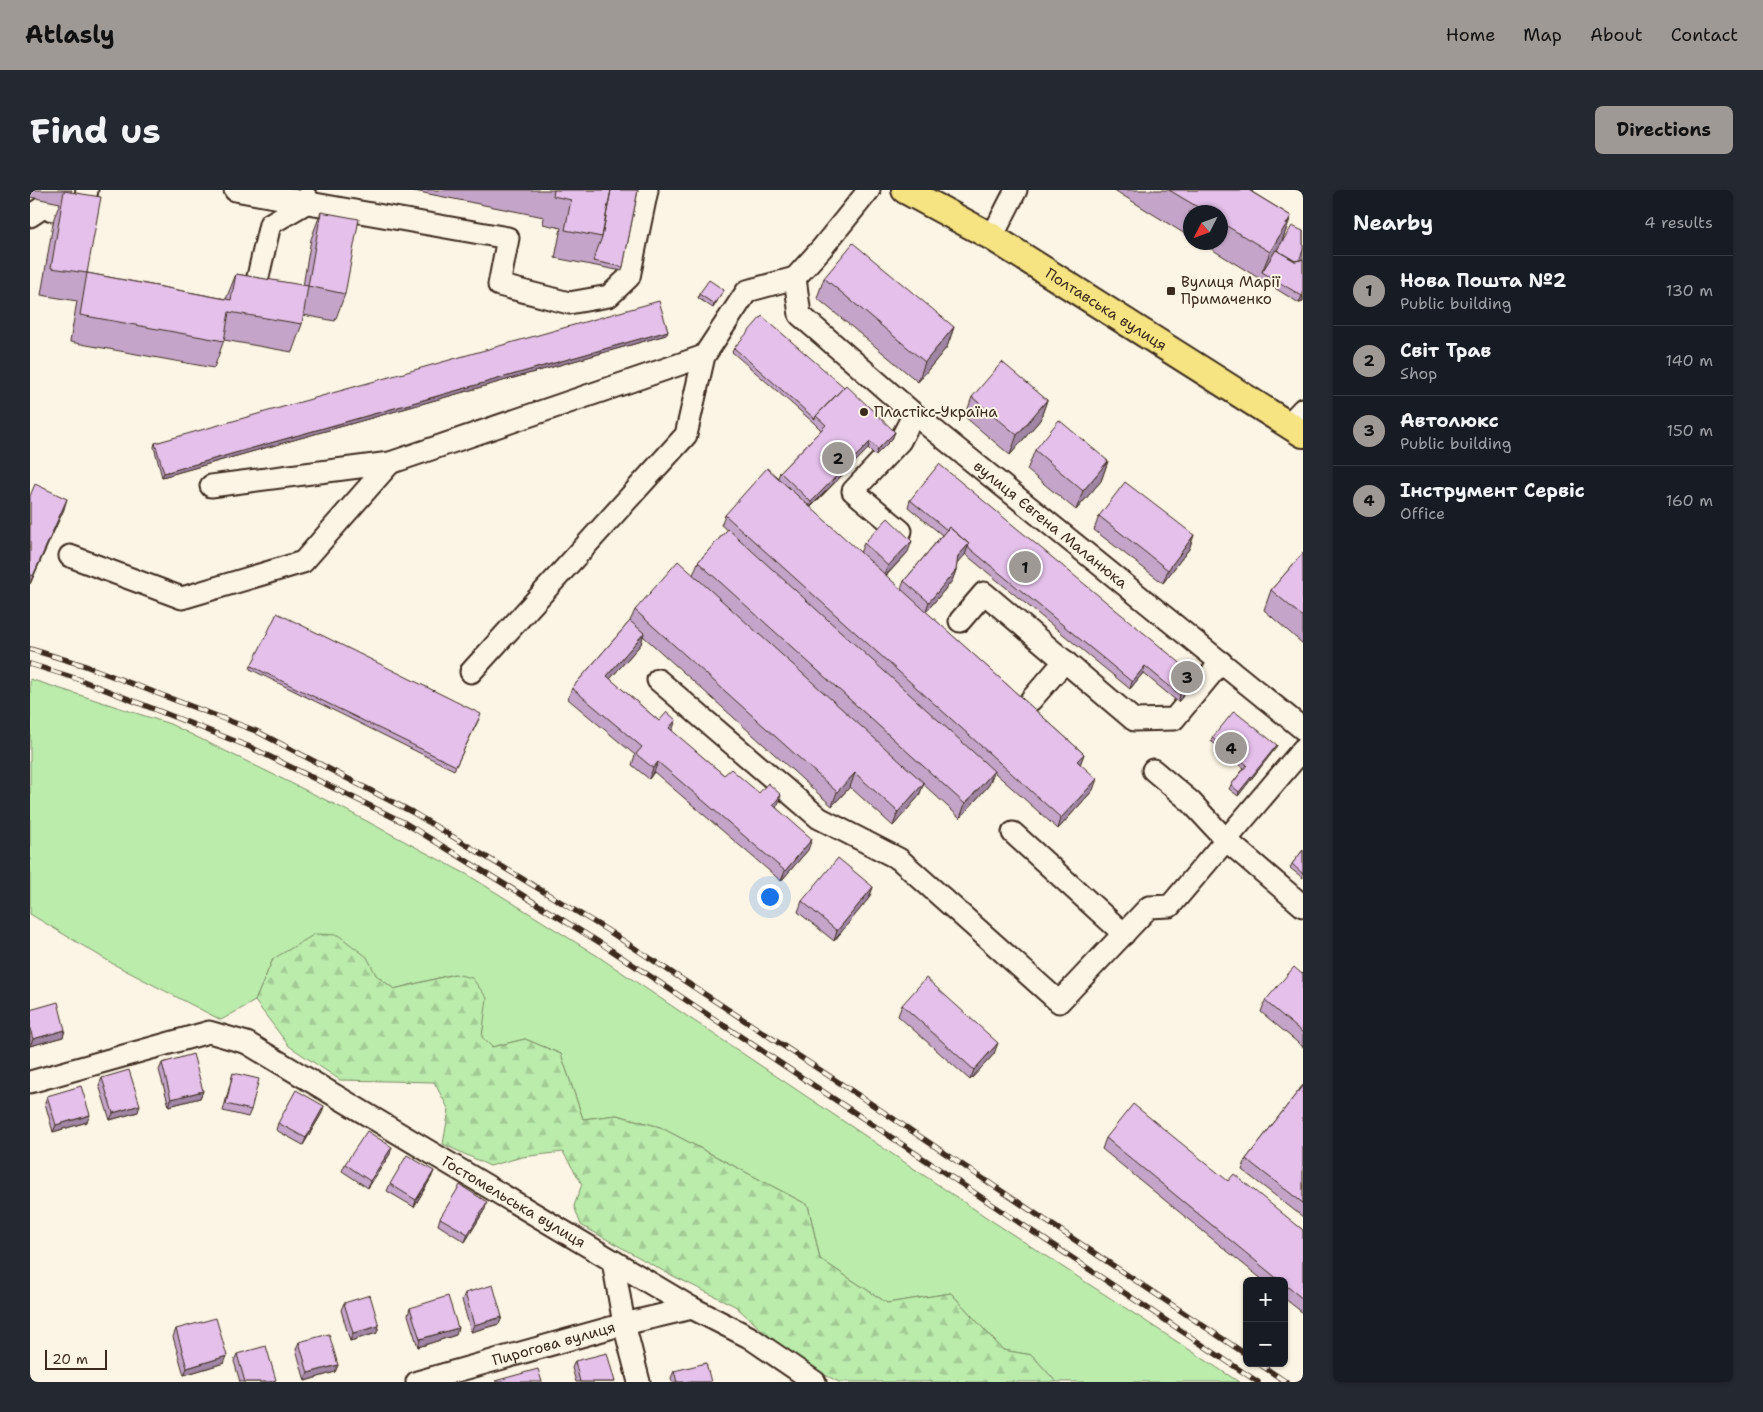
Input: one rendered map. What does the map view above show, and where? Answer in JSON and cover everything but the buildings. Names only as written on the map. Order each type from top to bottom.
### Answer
[{"type":"main road","name":"Полтавська вулиця","points":[[905,190],[992,237],[1298,423]]},
{"type":"street","points":[[30,216],[42,208],[82,215],[87,190]]},
{"type":"street","points":[[236,190],[307,196],[508,238],[499,285],[569,303],[609,296],[628,277],[646,190]]},
{"type":"street","points":[[471,672],[686,435],[704,356],[747,290],[795,278],[869,190]]},
{"type":"street","points":[[992,237],[1016,190]]},
{"type":"street","points":[[257,281],[270,224],[307,196]]},
{"type":"street","name":"вулиця Євгена Маланюка","points":[[795,278],[800,315],[914,414],[1303,729]]},
{"type":"street","points":[[211,486],[390,463],[704,356]]},
{"type":"street","points":[[900,531],[853,491],[900,441],[914,414]]},
{"type":"street","points":[[70,556],[182,598],[303,562],[390,463]]},
{"type":"street","points":[[960,621],[984,593],[1134,720],[1174,719],[1221,662]]},
{"type":"street","points":[[1031,700],[1065,662]]},
{"type":"street","points":[[658,680],[819,818],[899,859],[1059,1002],[1149,908],[1170,906],[1303,749]]},
{"type":"street","points":[[1153,770],[1191,802],[1226,840],[1303,906]]},
{"type":"street","points":[[1013,833],[1124,934]]},
{"type":"street","name":"Гостомельська вулиця","points":[[30,1082],[209,1032],[246,1043],[692,1308],[749,1337],[815,1382]]},
{"type":"street","points":[[613,1261],[624,1324],[639,1382]]},
{"type":"street","name":"Пирогова вулиця","points":[[416,1382],[624,1324],[692,1308]]},
{"type":"green space","points":[[30,679],[170,724],[342,808],[468,875],[596,955],[992,1221],[1239,1382],[1056,1382],[1032,1355],[1003,1350],[951,1293],[887,1303],[820,1259],[808,1205],[660,1127],[617,1115],[583,1119],[561,1054],[525,1039],[492,1047],[482,1037],[486,998],[454,974],[394,989],[375,975],[366,957],[273,959],[255,1001],[221,1020],[115,965],[30,914]]},
{"type":"green space","points":[[315,934],[338,935],[367,957],[376,975],[394,989],[455,974],[472,978],[487,998],[482,1037],[492,1047],[525,1039],[561,1054],[583,1119],[617,1115],[660,1127],[808,1205],[820,1259],[887,1303],[951,1293],[1003,1350],[1032,1355],[1056,1382],[839,1382],[797,1361],[735,1306],[667,1273],[581,1225],[574,1206],[582,1184],[563,1152],[522,1157],[490,1166],[443,1144],[449,1110],[434,1082],[340,1080],[289,1046],[255,1001],[273,959]]},
{"type":"railway","points":[[30,649],[83,665],[256,731],[412,812],[607,930],[1243,1352]]},
{"type":"railway","points":[[30,664],[78,679],[250,747],[405,823],[602,944],[1258,1382]]},
{"type":"railway","points":[[1264,1367],[1286,1382]]},
{"type":"place","name":"Вулиця Марії Примаченко","points":[[1171,291]]},
{"type":"place","name":"Пластікс-Україна","points":[[864,412]]},
{"type":"place","name":"Світ Трав","points":[[838,458]]},
{"type":"place","name":"Нова Пошта №2","points":[[1025,567]]},
{"type":"place","name":"Автолюкс","points":[[1187,677]]},
{"type":"place","name":"Інструмент Сервіс","points":[[1231,748]]}]
